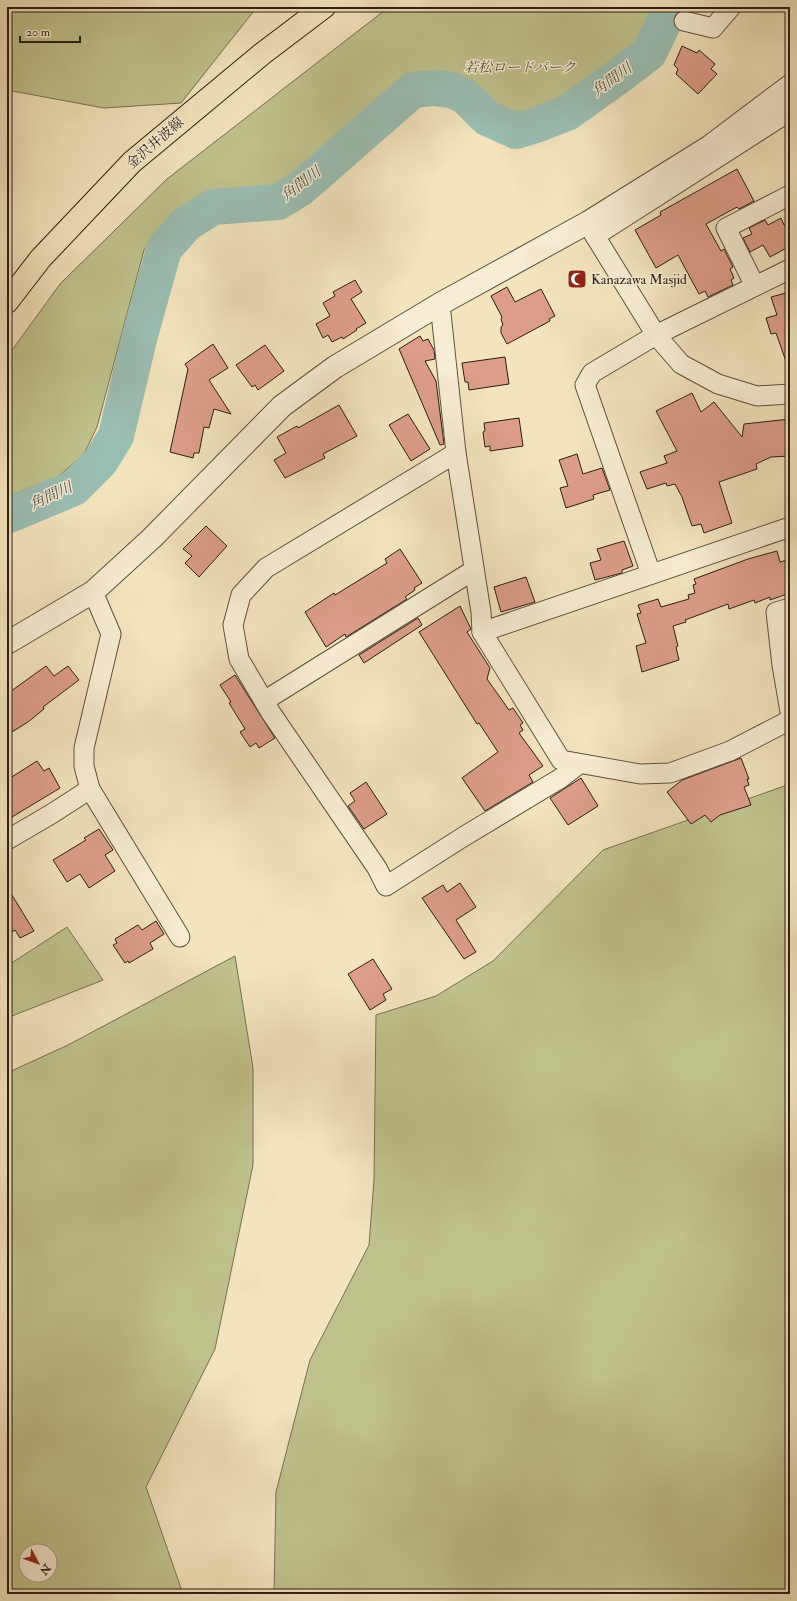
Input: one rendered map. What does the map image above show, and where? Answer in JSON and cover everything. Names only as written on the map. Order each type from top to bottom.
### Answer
[{"type":"main road","name":"金沢井波線","points":[[7,302],[41,258],[132,162],[262,54],[324,7]]},
{"type":"street","points":[[684,21],[713,28],[732,7]]},
{"type":"street","points":[[591,229],[709,147],[790,86]]},
{"type":"street","points":[[7,643],[93,592],[152,538],[282,406],[335,367],[440,304],[591,229],[790,111]]},
{"type":"street","points":[[755,286],[726,228],[790,195]]},
{"type":"street","points":[[591,229],[656,335],[682,364],[718,384],[757,396],[790,394]]},
{"type":"street","points":[[651,574],[585,385],[592,373],[656,335],[790,269]]},
{"type":"street","points":[[440,304],[456,453],[481,612],[482,632],[561,760],[640,774],[670,773],[730,751],[790,720]]},
{"type":"street","points":[[456,453],[266,568],[241,595],[233,625],[239,659],[264,701],[377,868],[386,886],[463,837],[561,778],[579,764]]},
{"type":"street","points":[[482,632],[790,527]]},
{"type":"street","points":[[264,701],[474,570]]},
{"type":"street","points":[[93,592],[110,634],[84,748],[84,766],[90,789],[180,937]]},
{"type":"street","points":[[790,608],[776,612],[782,665],[790,712]]},
{"type":"street","points":[[7,840],[90,789]]},
{"type":"green space","points":[[7,7],[257,7],[181,103],[104,108],[7,90]]},
{"type":"green space","name":"若松ロードパーク","points":[[389,7],[663,7],[663,24],[649,53],[567,113],[531,127],[516,131],[487,118],[466,97],[452,90],[434,88],[413,90],[276,186],[201,196],[171,216],[144,250],[97,427],[84,454],[59,476],[7,497],[7,357],[60,284],[167,179]]},
{"type":"green space","points":[[790,784],[790,1594],[274,1594],[276,1492],[310,1360],[369,1245],[374,1180],[376,1015],[436,996],[493,961],[603,850]]},
{"type":"green space","points":[[67,927],[103,980],[7,1018],[7,966]]},
{"type":"green space","points":[[235,956],[253,1068],[253,1165],[215,1349],[146,1487],[183,1594],[7,1594],[7,1073],[68,1045]]},
{"type":"building","points":[[682,46],[697,53],[699,50],[715,64],[711,69],[717,74],[698,94],[676,74],[678,69],[674,65]]},
{"type":"building","points":[[737,169],[754,201],[739,209],[737,207],[706,224],[721,251],[724,249],[733,267],[730,269],[734,278],[731,280],[733,285],[708,297],[705,291],[699,294],[678,255],[656,268],[635,230],[661,215],[660,212]]},
{"type":"building","points":[[781,218],[784,225],[790,223],[790,246],[770,257],[763,245],[750,252],[743,238],[752,234],[749,228],[765,220],[768,225]]},
{"type":"building","points":[[355,280],[362,292],[351,299],[366,323],[343,339],[342,337],[332,342],[328,335],[323,338],[316,324],[330,316],[323,303],[335,296],[333,292]]},
{"type":"building","points":[[507,287],[515,302],[541,289],[555,316],[549,319],[550,321],[507,344],[501,333],[501,327],[503,325],[501,319],[502,317],[491,296]]},
{"type":"building","points":[[790,292],[790,366],[788,367],[776,333],[771,334],[766,318],[777,315],[771,297]]},
{"type":"building","points":[[420,336],[423,341],[428,339],[434,350],[435,359],[425,361],[436,381],[444,444],[440,445],[399,349]]},
{"type":"building","points":[[213,344],[228,368],[209,380],[231,414],[214,409],[209,428],[204,427],[199,453],[194,453],[193,458],[170,452],[188,369],[185,364]]},
{"type":"building","points":[[265,345],[284,371],[258,390],[255,385],[252,387],[236,365]]},
{"type":"building","points":[[505,357],[509,384],[469,390],[468,382],[465,382],[462,363]]},
{"type":"building","points":[[692,393],[701,412],[714,402],[742,437],[744,424],[790,419],[790,456],[771,457],[756,464],[757,469],[719,482],[732,523],[704,533],[701,524],[692,526],[682,497],[675,484],[667,486],[666,483],[647,489],[640,472],[667,463],[664,456],[677,451],[656,411]]},
{"type":"building","points":[[339,405],[357,436],[323,454],[325,458],[285,478],[274,460],[286,453],[277,437],[297,426],[298,428]]},
{"type":"building","points":[[408,414],[430,449],[411,461],[389,425]]},
{"type":"building","points":[[519,418],[523,446],[490,451],[490,446],[485,447],[483,432],[485,431],[484,423]]},
{"type":"building","points":[[577,454],[583,474],[602,468],[610,490],[593,495],[594,499],[566,508],[560,488],[568,486],[559,460]]},
{"type":"building","points":[[206,526],[227,546],[199,577],[185,563],[192,556],[183,549]]},
{"type":"building","points":[[624,541],[633,566],[622,570],[622,573],[595,580],[590,563],[601,560],[597,549]]},
{"type":"building","points":[[400,549],[422,583],[414,588],[415,590],[405,597],[407,599],[346,637],[345,634],[326,647],[305,612],[334,593],[335,595],[387,563],[385,559]]},
{"type":"building","points":[[777,551],[780,562],[790,559],[790,593],[770,600],[770,597],[755,603],[754,600],[729,609],[728,604],[673,626],[678,646],[676,647],[679,660],[642,672],[636,646],[646,643],[637,614],[641,613],[638,605],[658,599],[661,607],[689,599],[688,595],[695,593],[693,585],[696,584],[694,579],[748,559]]},
{"type":"building","points":[[526,577],[535,602],[501,612],[494,587]]},
{"type":"building","points":[[460,606],[471,629],[467,632],[490,668],[487,679],[509,710],[513,708],[523,723],[520,725],[523,730],[519,733],[543,766],[529,775],[533,782],[485,811],[462,778],[498,752],[479,723],[477,724],[419,632]]},
{"type":"building","points":[[418,618],[422,625],[364,663],[359,655]]},
{"type":"building","points":[[46,666],[54,676],[68,666],[79,680],[43,707],[44,709],[28,722],[7,735],[7,694]]},
{"type":"building","points":[[235,675],[275,738],[259,748],[256,743],[250,747],[240,732],[245,729],[220,685]]},
{"type":"building","points":[[741,758],[749,779],[747,779],[749,785],[744,787],[751,805],[720,815],[711,822],[705,815],[691,824],[667,792],[682,780]]},
{"type":"building","points":[[37,761],[44,771],[49,768],[60,788],[7,820],[7,780]]},
{"type":"building","points":[[581,778],[598,806],[568,825],[550,798]]},
{"type":"building","points":[[366,782],[387,814],[364,829],[348,806],[355,801],[350,793]]},
{"type":"building","points":[[99,829],[113,850],[105,855],[115,871],[89,888],[80,874],[67,882],[53,860],[86,840],[84,838]]},
{"type":"building","points":[[460,883],[476,907],[456,920],[476,952],[464,959],[422,898],[443,885],[447,892]]},
{"type":"building","points":[[7,887],[34,931],[20,938],[15,930],[7,935]]},
{"type":"building","points":[[156,921],[164,934],[150,943],[153,949],[129,963],[128,961],[125,963],[113,945],[117,943],[115,939],[138,925],[142,930]]},
{"type":"building","points":[[373,959],[392,989],[383,994],[386,1000],[370,1010],[348,974]]},
{"type":"waterway","name":"角間川","points":[[7,516],[74,488],[100,462],[116,436],[139,339],[164,249],[186,224],[213,207],[278,202],[301,188],[413,90],[434,88],[452,90],[466,97],[487,118],[516,131],[567,113],[649,53],[663,24],[669,7]]},
{"type":"place","name":"Kanazawa Masjid","points":[[577,279]]}]
